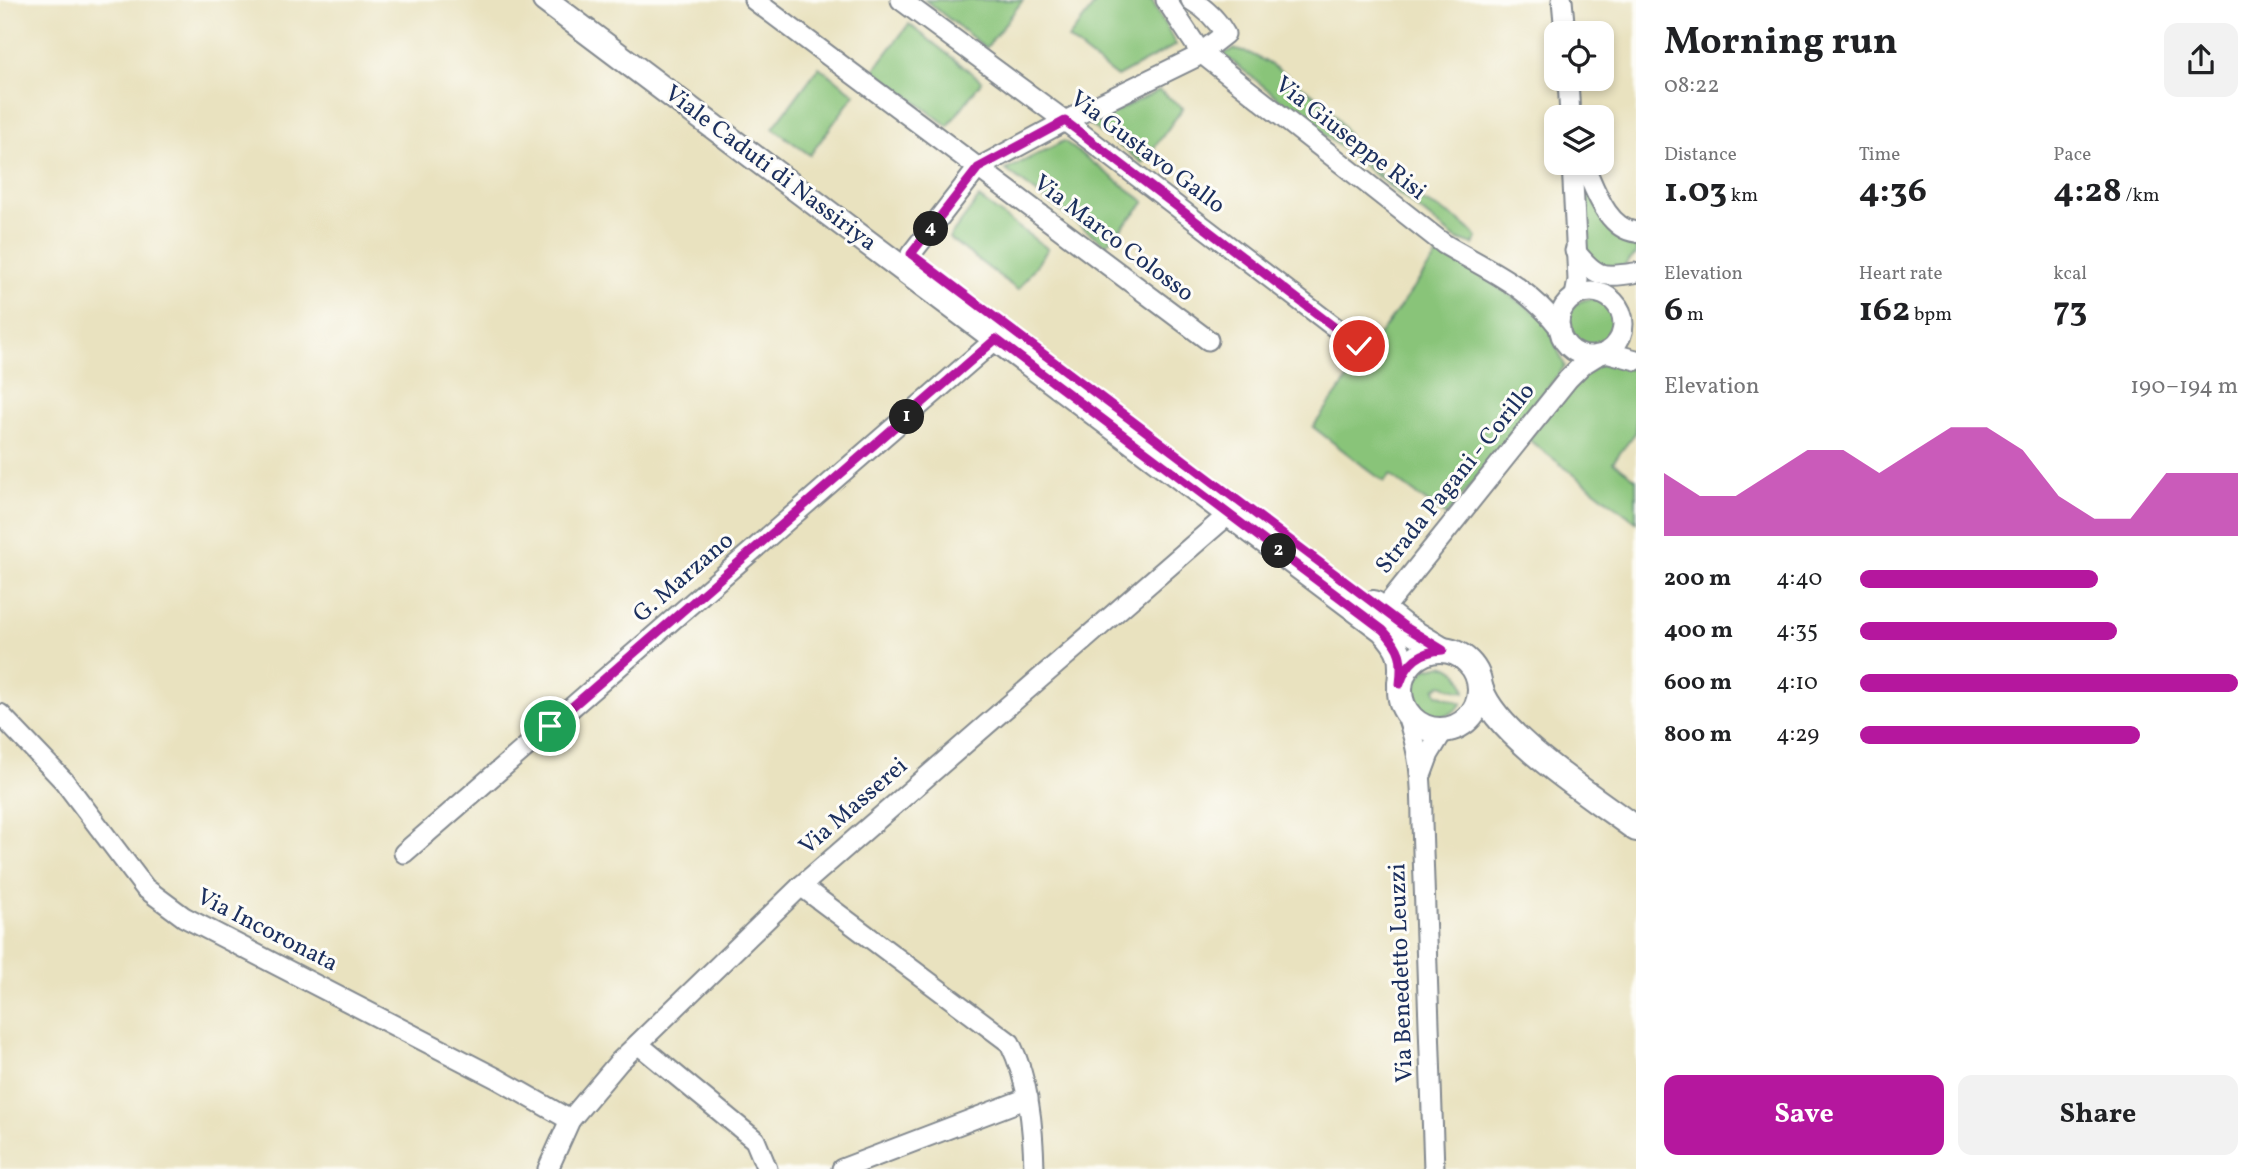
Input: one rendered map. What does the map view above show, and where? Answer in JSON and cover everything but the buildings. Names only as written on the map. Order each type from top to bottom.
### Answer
[{"type":"main road","name":"Viale Caduti di Nassiriya","points":[[545,0],[1383,630],[1399,649],[1402,660],[1400,684]]},
{"type":"main road","name":"Viale Caduti di Nassiriya","points":[[573,0],[1404,626],[1443,650]]},
{"type":"main road","points":[[1538,755],[1491,729],[1475,726],[1426,729],[1406,713],[1401,698],[1400,684],[1403,674],[1423,653],[1452,651],[1467,660],[1478,674],[1480,689],[1494,713],[1538,755],[1636,829]]},
{"type":"main road","points":[[1450,729],[1475,711],[1480,689]]},
{"type":"street","name":"Via Marco Colosso","points":[[754,0],[1209,340]]},
{"type":"street","name":"Via Gustavo Gallo","points":[[901,0],[1065,121],[1362,348]]},
{"type":"street","name":"Via Giuseppe Risi","points":[[1166,0],[1201,53],[1444,244],[1483,264],[1525,292],[1560,328]]},
{"type":"street","points":[[911,254],[978,168],[1201,53],[1225,34],[1219,23],[1191,0]]},
{"type":"street","points":[[1562,0],[1564,21]]},
{"type":"street","points":[[1572,175],[1578,280],[1573,298],[1564,308],[1560,328],[1567,345],[1574,351],[1590,356],[1602,353],[1636,360]]},
{"type":"street","points":[[1589,175],[1606,211],[1619,226],[1636,232]]},
{"type":"street","points":[[1575,251],[1590,269],[1600,274],[1614,276],[1635,272]]},
{"type":"street","points":[[1575,251],[1584,275],[1617,305],[1636,345]]},
{"type":"street","name":"Strada Pagani - Corillo","points":[[1383,610],[1568,379],[1582,365],[1619,340],[1621,299],[1635,272]]},
{"type":"street","name":"Via Giuseppe Risi","points":[[1525,292],[1545,299],[1573,298]]},
{"type":"street","points":[[1573,298],[1593,292],[1602,294]]},
{"type":"street","name":"G. Marzano","points":[[404,853],[996,339]]},
{"type":"street","name":"Strada Pagani - Corillo","points":[[1568,379],[1574,351]]},
{"type":"street","name":"Via Masserei","points":[[548,1169],[570,1121],[619,1062],[801,886],[1229,513]]},
{"type":"street","name":"Via Benedetto Leuzzi","points":[[1406,713],[1422,774],[1434,1169]]},
{"type":"street","name":"Via Incoronata","points":[[0,714],[64,780],[145,888],[184,917],[498,1079],[570,1121]]},
{"type":"street","name":"Via Benedetto Leuzzi","points":[[1422,774],[1429,754],[1450,729]]},
{"type":"street","points":[[801,886],[1010,1043],[1021,1065],[1028,1098],[1033,1130],[1034,1169]]},
{"type":"street","points":[[638,1044],[755,1140],[767,1169]]},
{"type":"street","points":[[842,1169],[1028,1098]]},
{"type":"green space","points":[[925,0],[1023,0],[986,48]]},
{"type":"green space","points":[[1098,0],[1152,0],[1176,45],[1117,77],[1068,39]]},
{"type":"green space","points":[[909,24],[982,81],[948,126],[874,70]]},
{"type":"green space","points":[[1235,49],[1259,58],[1319,99],[1330,109],[1361,153],[1382,177],[1470,229],[1477,238],[1473,245],[1456,239],[1223,54]]},
{"type":"green space","points":[[819,67],[855,94],[810,155],[773,128]]},
{"type":"green space","points":[[1159,90],[1183,108],[1143,163],[1090,125]]},
{"type":"green space","points":[[1064,141],[1145,202],[1106,245],[1006,170]]},
{"type":"green space","points":[[1580,175],[1610,225],[1627,239],[1636,242],[1636,254],[1624,266],[1603,268],[1584,253]]},
{"type":"green space","points":[[979,198],[1048,249],[1018,290],[949,238]]},
{"type":"green space","points":[[1438,254],[1477,273],[1541,316],[1565,366],[1446,516],[1390,475],[1384,482],[1313,427]]},
{"type":"green space","points":[[1591,299],[1608,306],[1615,323],[1608,340],[1591,347],[1574,340],[1567,323],[1574,306]]},
{"type":"green space","points":[[1613,364],[1636,371],[1636,432],[1613,462],[1636,479],[1636,522],[1529,440],[1579,375],[1600,365]]},
{"type":"green space","points":[[1443,665],[1459,675],[1465,692],[1441,685],[1435,689],[1437,694],[1462,703],[1455,711],[1439,716],[1423,710],[1418,703],[1414,684],[1425,669]]},
{"type":"route","points":[[550,726],[996,339],[1383,630],[1399,649],[1402,660],[1400,684],[1403,674],[1415,659],[1423,653],[1443,650],[1404,626],[911,254],[978,168],[1065,121],[1359,346]]}]
